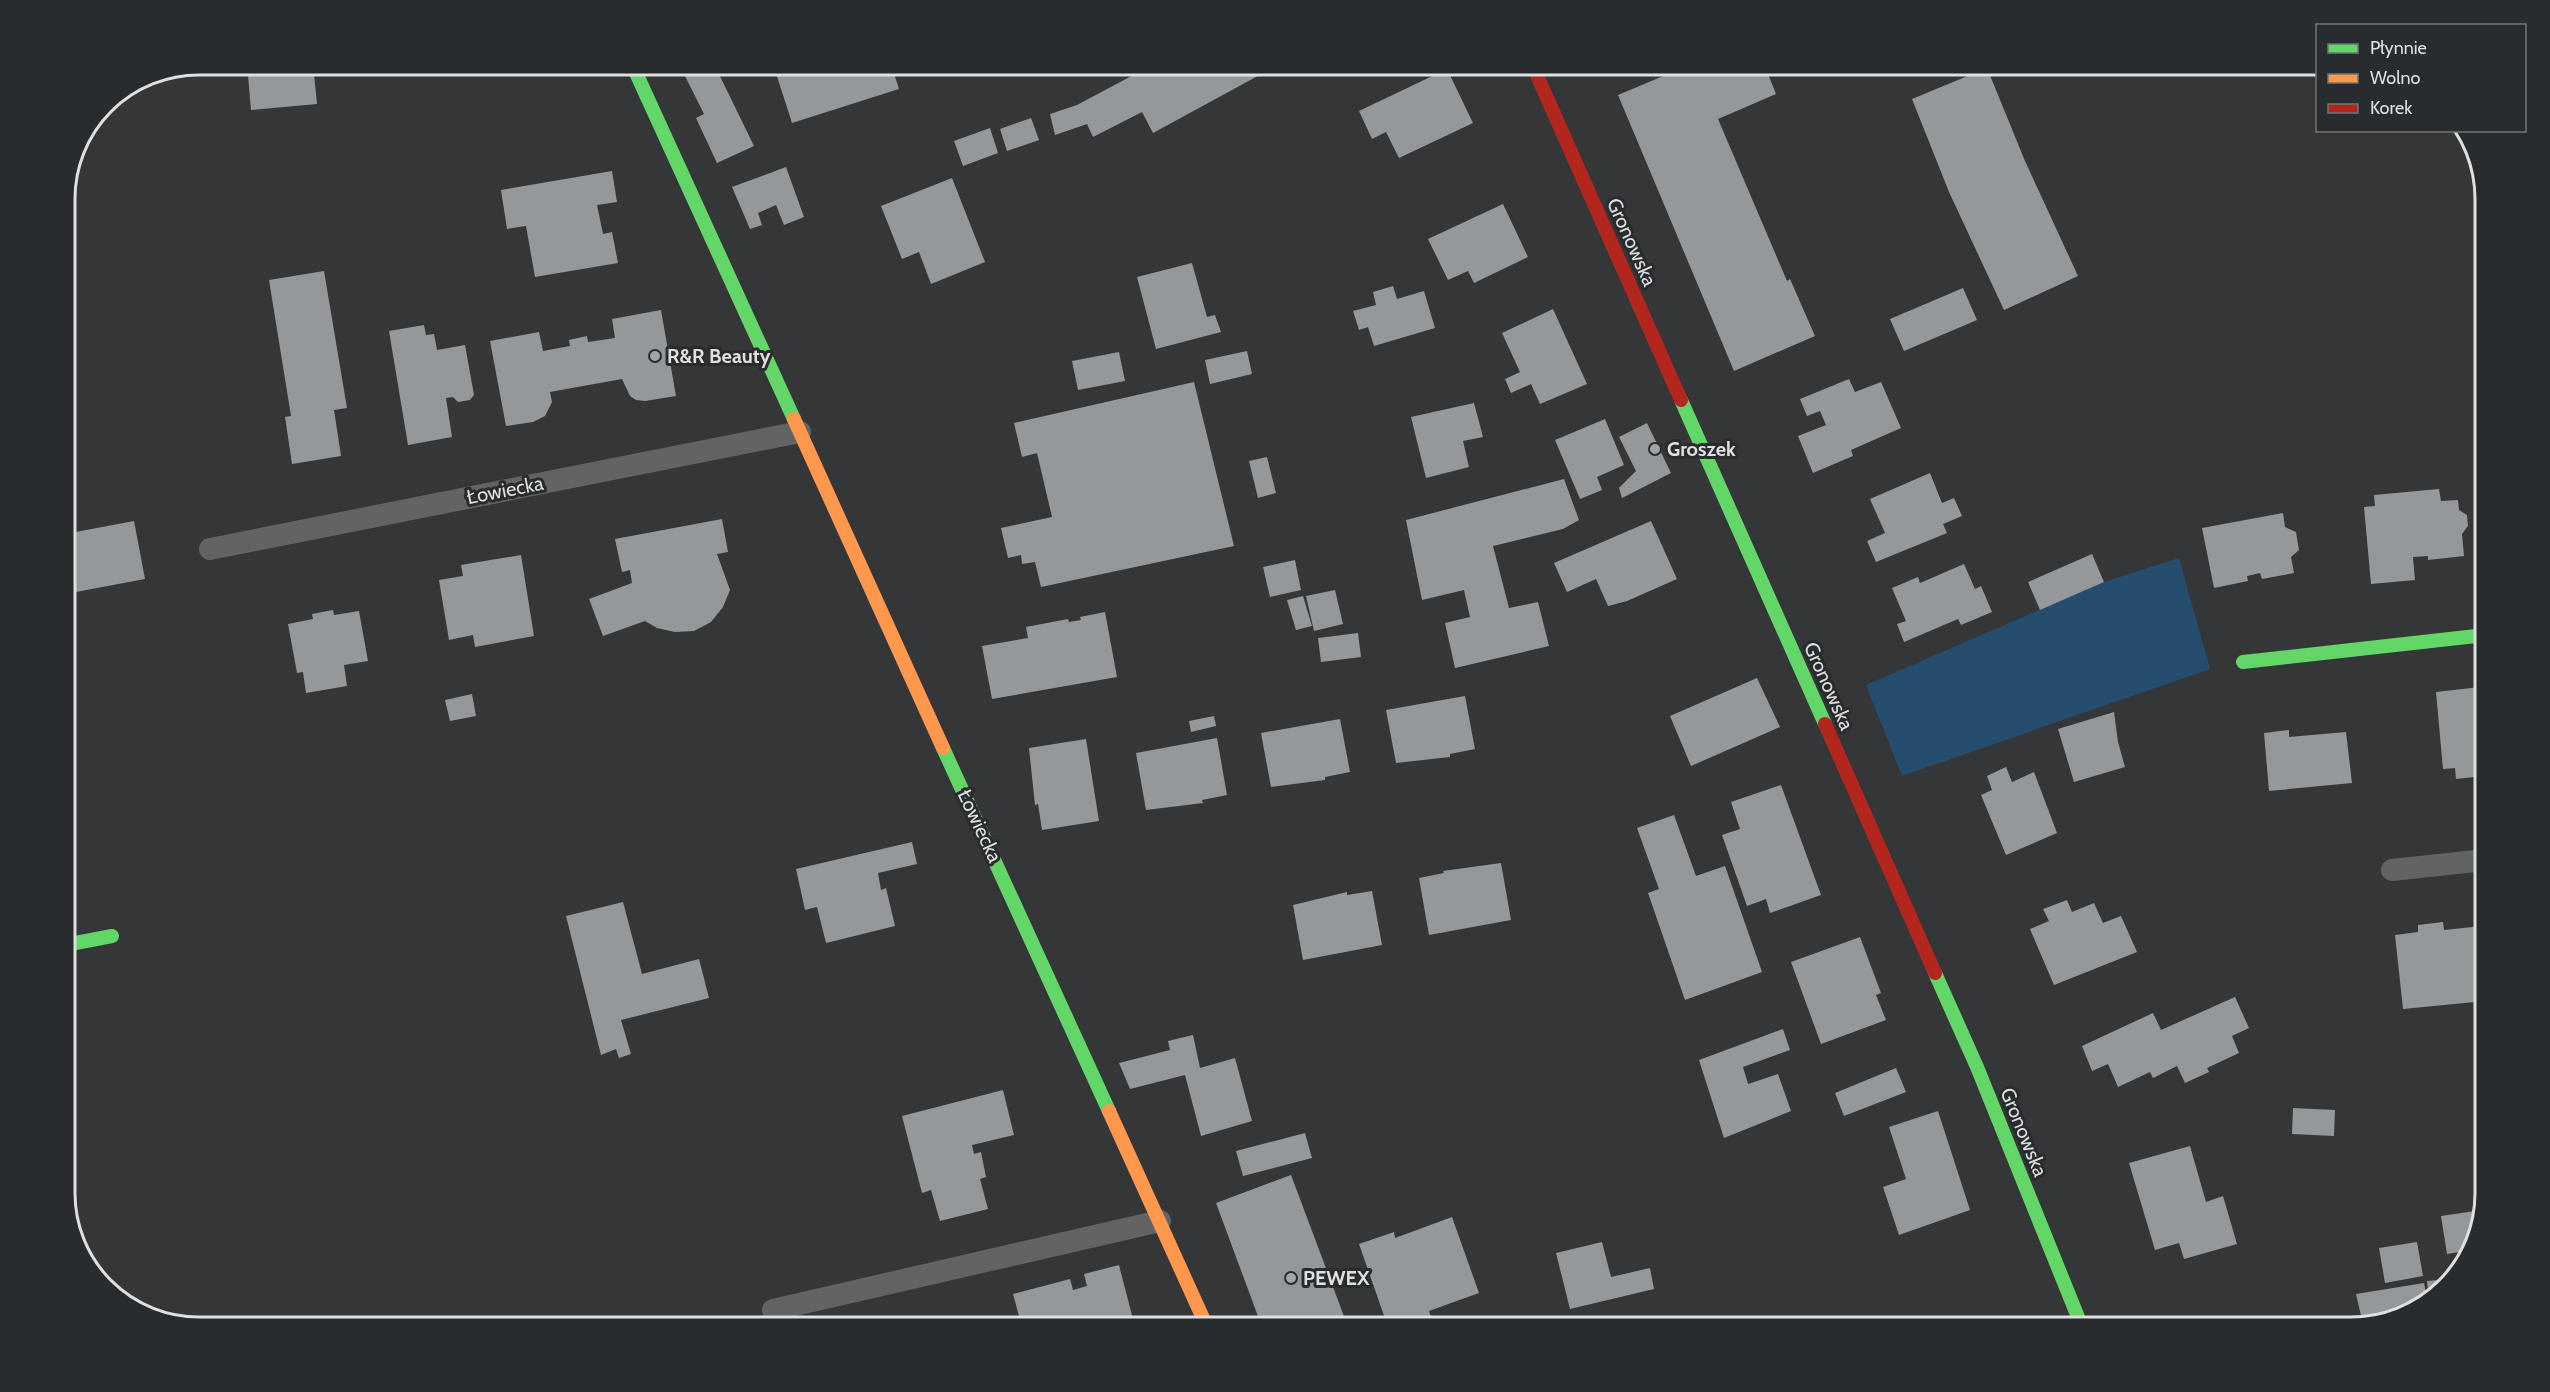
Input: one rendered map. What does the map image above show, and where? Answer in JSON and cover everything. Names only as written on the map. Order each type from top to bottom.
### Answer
[{"type":"street","name":"Łowiecka","points":[[637,75],[1202,1317]]},
{"type":"street","name":"Gronowska","points":[[1537,75],[1977,1067],[2078,1317]]},
{"type":"street","points":[[2243,662],[2475,636]]},
{"type":"street","points":[[75,943],[112,936]]},
{"type":"lane","name":"Łowiecka","points":[[210,549],[800,432]]},
{"type":"lane","points":[[2392,870],[2475,861]]},
{"type":"lane","points":[[773,1310],[1160,1221]]},
{"type":"shaded area","points":[[2179,558],[2210,669],[1902,776],[1866,685],[2104,582]]},
{"type":"building","points":[[248,75],[314,75],[317,104],[251,110]]},
{"type":"building","points":[[684,75],[719,75],[754,146],[717,163],[696,118],[704,114]]},
{"type":"building","points":[[777,75],[895,75],[899,89],[792,123]]},
{"type":"building","points":[[1133,75],[1260,75],[1153,133],[1142,112],[1093,137],[1087,124],[1055,135],[1050,114],[1077,105]]},
{"type":"building","points":[[1434,75],[1450,75],[1473,123],[1399,158],[1386,132],[1372,139],[1359,111]]},
{"type":"building","points":[[1666,75],[1768,75],[1776,94],[1718,119],[1787,281],[1790,279],[1815,336],[1734,371],[1618,95]]},
{"type":"building","points":[[1970,75],[1990,75],[2025,161],[2078,276],[2004,310],[1949,192],[1912,99]]},
{"type":"building","points":[[1031,118],[1039,140],[1007,151],[1000,129]]},
{"type":"building","points":[[990,128],[998,153],[963,166],[954,141]]},
{"type":"building","points":[[786,167],[804,217],[784,225],[776,205],[758,213],[762,225],[750,229],[732,187]]},
{"type":"building","points":[[612,171],[617,202],[597,205],[603,234],[612,232],[618,263],[535,277],[526,226],[507,229],[501,190]]},
{"type":"building","points":[[952,178],[985,262],[931,284],[919,252],[902,259],[881,206]]},
{"type":"building","points":[[1503,204],[1528,257],[1474,283],[1468,271],[1448,280],[1428,239]]},
{"type":"building","points":[[1192,263],[1207,317],[1215,315],[1221,332],[1156,349],[1137,277]]},
{"type":"building","points":[[324,271],[347,408],[334,410],[341,456],[292,464],[285,417],[291,416],[269,280]]},
{"type":"building","points":[[1393,286],[1397,299],[1424,291],[1435,328],[1374,346],[1368,327],[1359,330],[1353,311],[1376,305],[1373,292]]},
{"type":"building","points":[[1963,288],[1977,320],[1904,351],[1890,319]]},
{"type":"building","points":[[1553,309],[1587,384],[1540,404],[1531,384],[1511,393],[1505,379],[1520,372],[1502,333]]},
{"type":"building","points":[[661,310],[676,396],[645,401],[636,400],[630,396],[622,379],[550,392],[552,402],[545,416],[533,422],[506,426],[490,341],[539,332],[543,351],[570,346],[569,340],[587,336],[588,342],[615,338],[612,319]]},
{"type":"building","points":[[424,325],[426,335],[434,334],[437,350],[465,345],[474,395],[470,400],[458,402],[453,397],[446,398],[452,437],[408,445],[389,331]]},
{"type":"building","points":[[1247,351],[1252,374],[1210,384],[1205,360]]},
{"type":"building","points":[[1119,352],[1125,381],[1078,390],[1072,361]]},
{"type":"building","points":[[1849,379],[1855,392],[1881,382],[1901,428],[1851,450],[1853,456],[1813,473],[1798,436],[1826,425],[1820,411],[1807,416],[1800,399]]},
{"type":"building","points":[[1194,382],[1234,546],[1041,587],[1035,562],[1022,564],[1021,555],[1008,558],[1001,528],[1052,517],[1037,453],[1022,457],[1014,423]]},
{"type":"building","points":[[1474,403],[1483,437],[1463,441],[1469,467],[1426,478],[1411,417]]},
{"type":"building","points":[[1605,419],[1624,465],[1597,477],[1602,490],[1580,499],[1555,440]]},
{"type":"building","points":[[1647,423],[1671,473],[1622,498],[1619,488],[1636,471],[1619,437]]},
{"type":"building","points":[[1267,457],[1276,493],[1258,498],[1249,461]]},
{"type":"building","points":[[1930,473],[1942,503],[1954,498],[1962,516],[1943,524],[1947,533],[1876,562],[1867,541],[1885,533],[1870,499]]},
{"type":"building","points":[[1564,479],[1579,520],[1563,529],[1493,546],[1509,608],[1538,602],[1549,646],[1455,668],[1445,623],[1470,617],[1464,590],[1422,600],[1406,520]]},
{"type":"building","points":[[2439,489],[2441,501],[2458,500],[2459,510],[2467,515],[2468,526],[2462,534],[2464,556],[2428,560],[2428,556],[2413,557],[2415,580],[2371,584],[2364,507],[2375,506],[2374,495]]},
{"type":"building","points":[[2283,513],[2285,527],[2296,532],[2299,550],[2291,557],[2294,573],[2262,579],[2260,573],[2247,576],[2248,581],[2214,588],[2202,528]]},
{"type":"building","points":[[722,519],[728,552],[717,554],[730,590],[723,607],[711,622],[694,631],[675,632],[657,628],[645,621],[603,636],[589,599],[632,583],[630,570],[622,572],[615,539]]},
{"type":"building","points":[[134,521],[145,579],[75,592],[75,532]]},
{"type":"building","points":[[1651,521],[1677,579],[1627,601],[1608,606],[1596,579],[1567,592],[1554,563]]},
{"type":"building","points":[[2092,554],[2104,582],[2040,610],[2028,582]]},
{"type":"building","points":[[521,555],[534,636],[475,647],[473,635],[449,640],[439,580],[463,576],[461,565]]},
{"type":"building","points":[[1295,560],[1301,590],[1270,597],[1263,567]]},
{"type":"building","points":[[1964,564],[1975,589],[1981,586],[1992,612],[1961,625],[1958,619],[1904,642],[1897,624],[1906,621],[1892,588],[1918,577],[1920,583]]},
{"type":"building","points":[[1335,590],[1343,624],[1314,631],[1306,596]]},
{"type":"building","points":[[1303,596],[1312,626],[1296,630],[1287,600]]},
{"type":"building","points":[[333,610],[334,615],[359,611],[368,661],[344,665],[347,686],[306,693],[303,672],[297,673],[288,624],[313,619],[312,614]]},
{"type":"building","points":[[1105,612],[1117,677],[992,699],[982,646],[1028,638],[1026,627],[1068,619],[1069,622],[1081,620],[1080,617]]},
{"type":"building","points":[[1358,633],[1361,657],[1321,662],[1318,638]]},
{"type":"building","points":[[1757,678],[1780,727],[1691,766],[1670,716]]},
{"type":"building","points":[[2475,688],[2475,777],[2456,779],[2455,768],[2443,769],[2436,692]]},
{"type":"building","points":[[472,694],[476,716],[450,721],[445,700]]},
{"type":"building","points":[[1465,696],[1475,749],[1450,754],[1450,757],[1396,763],[1386,710]]},
{"type":"building","points":[[2114,712],[2118,742],[2125,767],[2074,782],[2058,729]]},
{"type":"building","points":[[1214,716],[1216,726],[1191,732],[1189,721]]},
{"type":"building","points":[[1340,719],[1350,772],[1325,777],[1325,780],[1271,787],[1261,733]]},
{"type":"building","points":[[2289,730],[2289,737],[2346,732],[2352,783],[2269,791],[2264,733]]},
{"type":"building","points":[[1217,738],[1227,795],[1202,800],[1203,803],[1146,810],[1136,753]]},
{"type":"building","points":[[1086,739],[1099,821],[1042,830],[1038,804],[1035,805],[1029,748]]},
{"type":"building","points":[[2006,767],[2012,782],[2034,772],[2057,833],[2006,855],[1981,795],[1992,790],[1987,776]]},
{"type":"building","points":[[1781,785],[1821,895],[1770,913],[1766,899],[1747,906],[1722,835],[1740,829],[1731,802]]},
{"type":"building","points":[[1674,815],[1696,876],[1725,866],[1762,972],[1685,1000],[1648,893],[1659,889],[1637,828]]},
{"type":"building","points":[[912,842],[917,864],[878,873],[881,890],[886,888],[895,926],[826,943],[817,907],[805,910],[796,869]]},
{"type":"building","points":[[1501,863],[1511,920],[1429,935],[1419,878],[1444,873],[1443,871]]},
{"type":"building","points":[[1372,891],[1382,945],[1303,960],[1293,905],[1347,892],[1347,895]]},
{"type":"building","points":[[2067,900],[2072,912],[2094,903],[2103,923],[2121,916],[2137,952],[2054,985],[2030,929],[2049,921],[2043,909]]},
{"type":"building","points":[[623,902],[642,974],[699,959],[709,998],[621,1020],[631,1054],[619,1058],[616,1049],[601,1055],[566,916]]},
{"type":"building","points":[[2443,922],[2444,930],[2475,927],[2475,1002],[2403,1009],[2395,935],[2418,932],[2418,925]]},
{"type":"building","points":[[1860,937],[1881,993],[1876,995],[1886,1020],[1821,1044],[1791,962]]},
{"type":"building","points":[[2235,997],[2249,1028],[2232,1036],[2239,1053],[2207,1068],[2209,1072],[2185,1083],[2177,1066],[2153,1078],[2150,1072],[2118,1087],[2108,1064],[2092,1071],[2082,1046],[2153,1013],[2161,1030]]},
{"type":"building","points":[[1783,1029],[1790,1050],[1743,1067],[1748,1084],[1778,1074],[1791,1111],[1724,1138],[1699,1060]]},
{"type":"building","points":[[1193,1035],[1200,1068],[1235,1058],[1252,1121],[1201,1136],[1185,1075],[1130,1089],[1119,1063],[1170,1050],[1168,1041]]},
{"type":"building","points":[[1896,1068],[1906,1092],[1844,1116],[1835,1093]]},
{"type":"building","points":[[1003,1090],[1014,1135],[972,1145],[974,1154],[981,1152],[986,1177],[980,1179],[988,1209],[940,1221],[931,1190],[922,1193],[902,1116]]},
{"type":"building","points":[[2293,1108],[2335,1110],[2334,1136],[2292,1134]]},
{"type":"building","points":[[1938,1111],[1970,1210],[1899,1235],[1883,1187],[1906,1179],[1889,1127]]},
{"type":"building","points":[[1305,1133],[1312,1158],[1243,1176],[1236,1151]]},
{"type":"building","points":[[2190,1146],[2206,1202],[2223,1196],[2237,1244],[2184,1259],[2179,1243],[2155,1250],[2129,1163]]},
{"type":"building","points":[[1291,1175],[1344,1317],[1258,1317],[1216,1203]]},
{"type":"building","points":[[2474,1211],[2460,1252],[2447,1254],[2441,1216]]},
{"type":"building","points":[[1452,1217],[1479,1293],[1429,1311],[1431,1317],[1385,1317],[1359,1244],[1394,1232],[1395,1238]]},
{"type":"building","points":[[1602,1242],[1611,1277],[1650,1268],[1654,1289],[1570,1309],[1556,1253]]},
{"type":"building","points":[[2417,1242],[2423,1276],[2385,1283],[2379,1248]]},
{"type":"building","points":[[1119,1265],[1132,1317],[1019,1317],[1013,1294],[1070,1279],[1073,1290],[1087,1286],[1084,1274]]},
{"type":"building","points":[[2439,1280],[2428,1290],[2427,1281]]},
{"type":"building","points":[[2424,1283],[2426,1292],[2398,1308],[2361,1316],[2356,1294]]},
{"type":"traffic: fast","points":[[637,75],[794,419]]},
{"type":"traffic: fast","points":[[1681,400],[1825,724]]},
{"type":"traffic: fast","points":[[2243,662],[2475,636]]},
{"type":"traffic: fast","points":[[943,748],[1109,1111]]},
{"type":"traffic: fast","points":[[75,943],[112,936]]},
{"type":"traffic: fast","points":[[1935,973],[1977,1067],[2078,1317]]},
{"type":"traffic: slow","points":[[794,419],[943,748]]},
{"type":"traffic: slow","points":[[1109,1111],[1202,1317]]},
{"type":"traffic: jam","points":[[1537,75],[1681,400]]},
{"type":"traffic: jam","points":[[1825,724],[1935,973]]},
{"type":"place","name":"R&R Beauty","points":[[655,356]]},
{"type":"place","name":"Groszek","points":[[1655,449]]},
{"type":"place","name":"PEWEX","points":[[1291,1278]]}]
